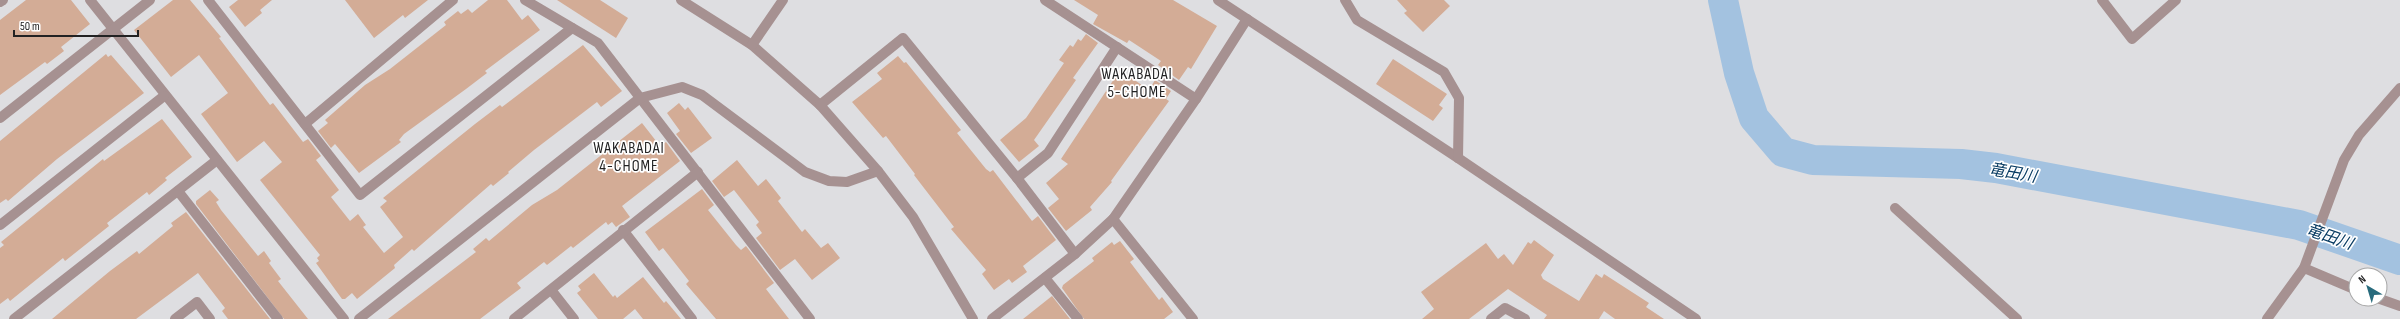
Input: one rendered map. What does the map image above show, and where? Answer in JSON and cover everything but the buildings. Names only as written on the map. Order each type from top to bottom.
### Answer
[{"type":"street","points":[[90,0],[164,96],[344,319]]},
{"type":"street","points":[[0,118],[150,0]]},
{"type":"street","points":[[208,0],[360,195],[572,28]]},
{"type":"street","points":[[305,124],[453,0]]},
{"type":"street","points":[[524,0],[598,43],[810,319]]},
{"type":"street","points":[[681,0],[752,45],[820,105],[878,171],[913,217],[973,319]]},
{"type":"street","points":[[752,45],[783,0]]},
{"type":"street","points":[[1045,0],[1196,99]]},
{"type":"street","points":[[1218,0],[1458,158],[1696,319]]},
{"type":"street","points":[[1345,0],[1357,20],[1444,72],[1459,98],[1458,158]]},
{"type":"street","points":[[2102,0],[2132,39],[2176,0]]},
{"type":"street","points":[[992,319],[1075,254],[1113,219],[1196,99],[1247,19]]},
{"type":"street","points":[[820,105],[903,38],[1017,178],[1075,254]]},
{"type":"street","points":[[1017,178],[1048,153],[1117,47]]},
{"type":"street","points":[[359,319],[640,98],[682,87],[702,95],[805,172],[829,181],[847,182],[878,171]]},
{"type":"street","points":[[2267,319],[2304,268],[2311,253],[2344,160],[2359,135],[2400,88]]},
{"type":"street","points":[[0,225],[164,96]]},
{"type":"street","points":[[14,319],[217,160]]},
{"type":"street","points":[[514,319],[552,291],[623,230],[698,172]]},
{"type":"street","points":[[178,191],[278,319]]},
{"type":"street","points":[[1895,208],[2017,319]]},
{"type":"street","points":[[1113,219],[1192,319]]},
{"type":"street","points":[[623,230],[692,319]]},
{"type":"street","points":[[2304,268],[2348,287]]},
{"type":"street","points":[[1045,278],[1078,319]]},
{"type":"street","points":[[552,291],[574,319]]},
{"type":"street","points":[[176,319],[197,302],[210,319]]},
{"type":"street","points":[[2388,302],[2400,306]]},
{"type":"street","points":[[1491,319],[1505,308],[1525,319]]},
{"type":"waterway","name":"竜田川","points":[[1723,0],[1739,73],[1754,118],[1783,152],[1813,160],[1961,164],[1996,168],[2299,225],[2400,260]]},
{"type":"district","name":"WAKABADAI 5-CHOME","points":[[1137,82]]},
{"type":"district","name":"WAKABADAI 4-CHOME","points":[[629,156]]}]
